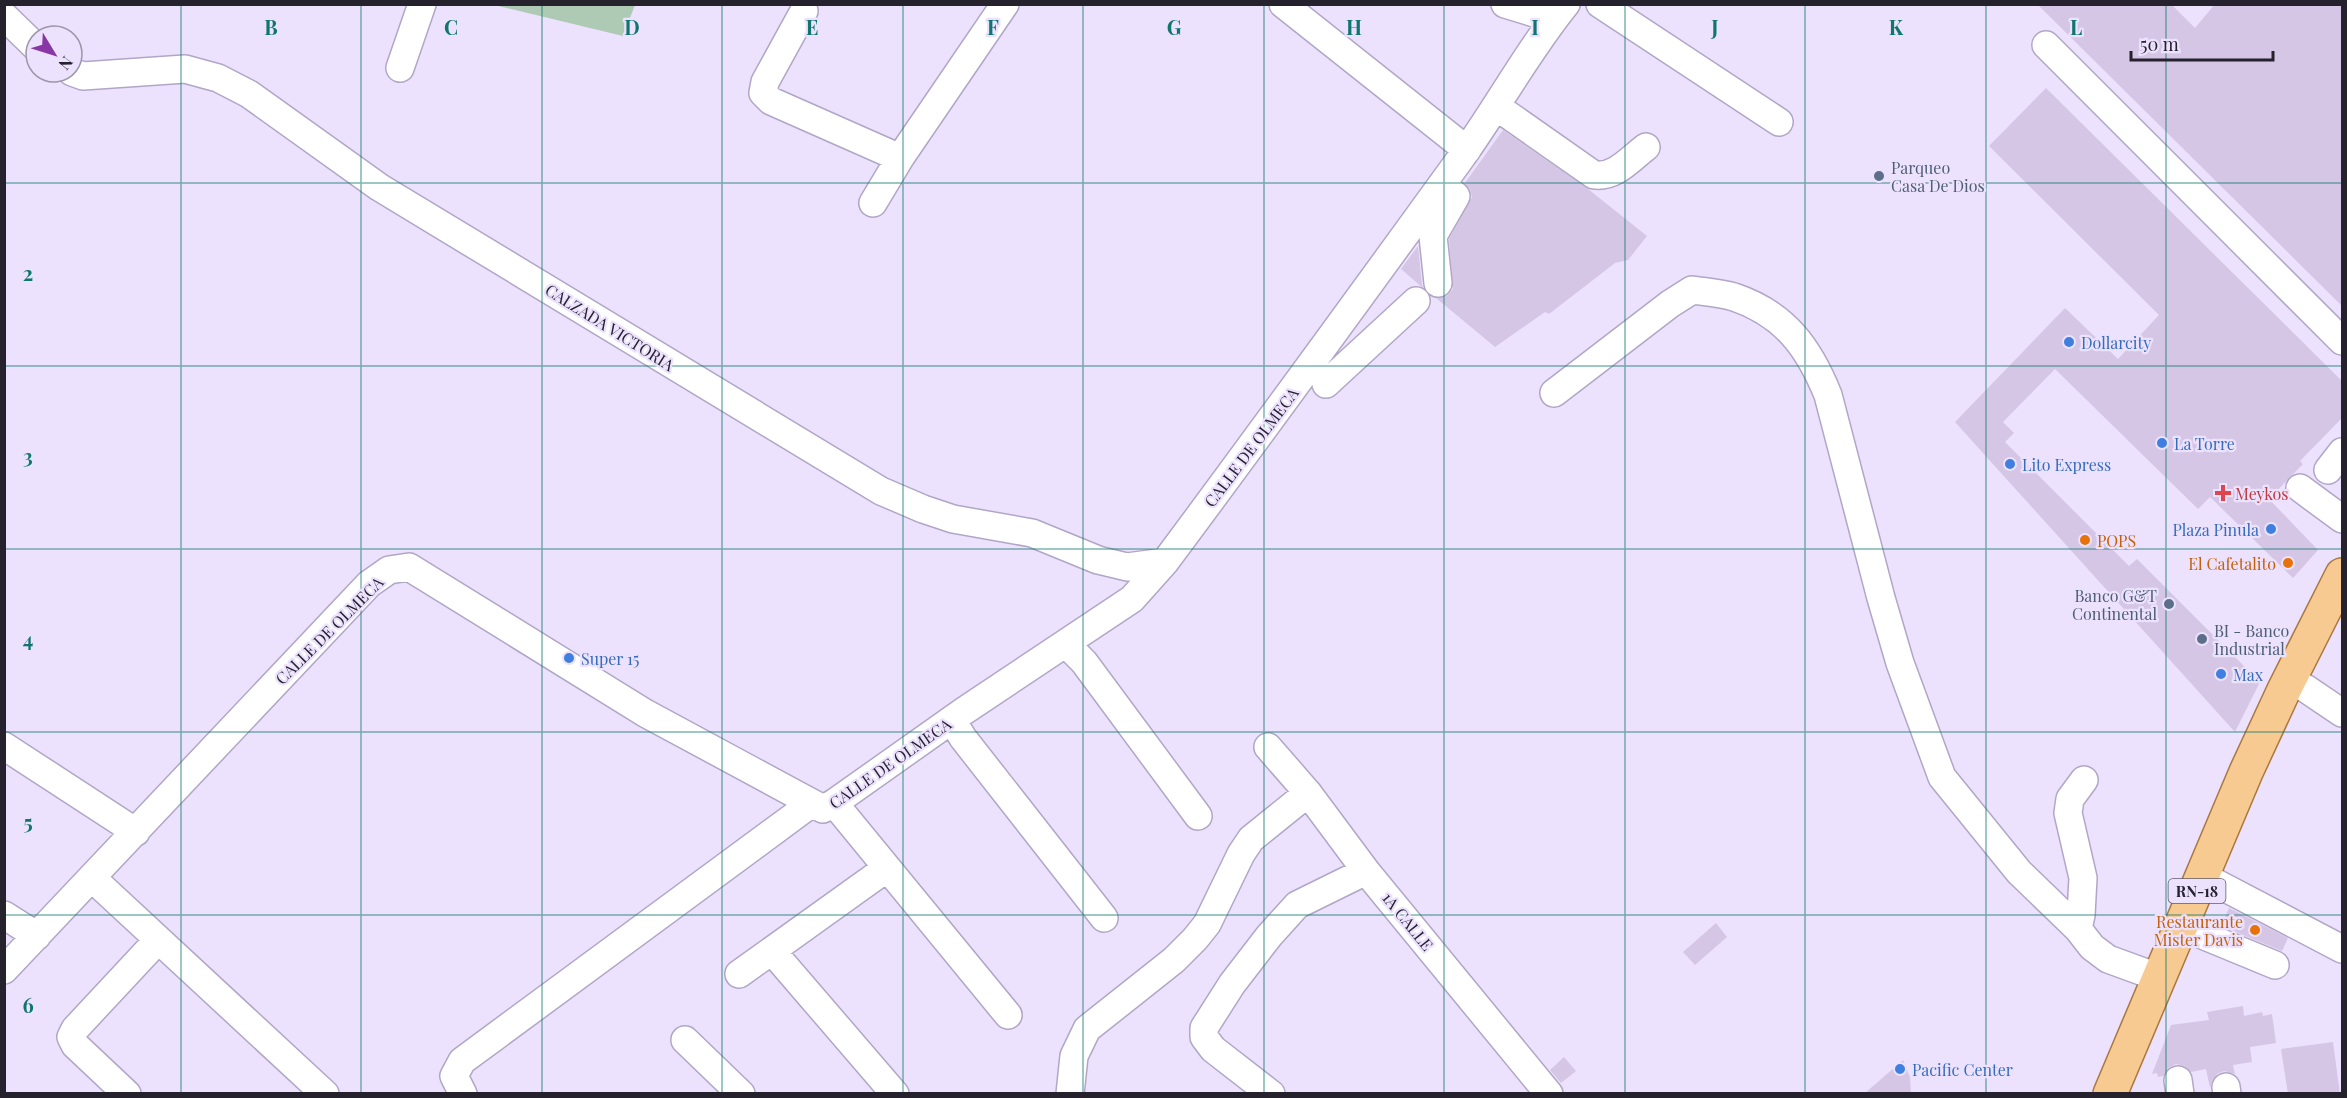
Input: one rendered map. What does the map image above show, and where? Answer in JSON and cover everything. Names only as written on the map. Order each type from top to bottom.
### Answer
[{"type":"main road","name":"RN-18","points":[[2110,1094],[2255,753],[2343,575]]},
{"type":"main road","name":"RN-18","points":[[2128,1094],[2216,883],[2305,688],[2343,612]]},
{"type":"street","points":[[400,68],[422,4]]},
{"type":"street","points":[[873,203],[900,158],[1005,4]]},
{"type":"street","points":[[1283,4],[1467,150]]},
{"type":"street","points":[[1505,4],[1560,12]]},
{"type":"street","points":[[1600,4],[1779,122]]},
{"type":"street","points":[[804,11],[765,82],[763,93],[771,101],[900,158]]},
{"type":"street","name":"CALLE DE OLMECA","points":[[4,970],[369,584],[389,570],[409,567],[645,713],[832,810],[1075,653],[1132,599],[1165,562],[1332,338],[1467,150],[1560,12]]},
{"type":"street","points":[[4,16],[24,35]]},
{"type":"street","points":[[2046,45],[2343,342]]},
{"type":"street","name":"CALZADA VICTORIA","points":[[84,76],[185,69],[218,78],[249,94],[379,188],[881,491],[953,519],[1032,533],[1098,560],[1117,565],[1127,567],[1165,562]]},
{"type":"street","points":[[1497,107],[1594,175],[1611,174],[1646,147]]},
{"type":"street","points":[[1438,283],[1433,236],[1456,196],[1443,184]]},
{"type":"street","points":[[1554,393],[1670,304],[1692,290],[1733,297],[1779,319],[1806,349],[1818,369],[1828,395],[1900,663],[1942,777],[2019,872],[2078,929],[2092,947],[2108,959],[2160,978]]},
{"type":"street","points":[[1326,384],[1416,301]]},
{"type":"street","points":[[1332,338],[1356,357]]},
{"type":"street","points":[[2300,489],[2343,519]]},
{"type":"street","points":[[1075,653],[1198,816]]},
{"type":"street","points":[[2305,688],[2343,713]]},
{"type":"street","points":[[958,729],[1104,918]]},
{"type":"street","points":[[4,746],[136,832]]},
{"type":"street","name":"1A CALLE","points":[[1268,747],[1308,793],[1366,871],[1549,1094]]},
{"type":"street","points":[[2078,929],[2083,878],[2068,813],[2070,799],[2084,780]]},
{"type":"street","points":[[1070,1094],[1068,1092],[1074,1056],[1087,1029],[1174,960],[1195,939],[1207,924],[1240,854],[1251,839],[1308,793]]},
{"type":"street","points":[[463,1094],[454,1076],[462,1061],[832,810],[887,868],[1008,1015]]},
{"type":"street","points":[[739,974],[887,868]]},
{"type":"street","points":[[1271,1094],[1213,1049],[1204,1038],[1203,1028],[1239,974],[1297,905],[1366,871]]},
{"type":"street","points":[[92,878],[325,1094]]},
{"type":"street","points":[[2216,883],[2343,949]]},
{"type":"street","points":[[4,915],[37,936]]},
{"type":"street","points":[[2195,932],[2275,965]]},
{"type":"street","points":[[127,1094],[75,1044],[71,1037],[75,1029],[158,939]]},
{"type":"street","points":[[772,951],[895,1094]]},
{"type":"street","points":[[685,1040],[741,1094]]},
{"type":"green space","points":[[635,4],[623,36],[494,5]]},
{"type":"building","points":[[2037,4],[2171,4],[2195,28],[2215,4],[2343,4],[2343,307]]},
{"type":"building","points":[[2046,88],[2343,382],[2343,417],[2300,461],[2303,464],[2269,499],[2318,550],[2293,578],[2210,497],[2198,509],[2055,369],[2003,422],[2014,433],[2005,442],[2129,566],[2137,559],[2260,682],[2235,732],[1955,422],[2065,308],[2118,359],[2159,315],[1989,146]]},
{"type":"building","points":[[1503,130],[1588,189],[1647,236],[1628,260],[1615,263],[1549,314],[1545,312],[1495,347],[1436,298],[1447,296],[1453,289],[1449,239],[1472,197],[1465,183]]},
{"type":"building","points":[[1418,246],[1422,285],[1423,288],[1401,269]]},
{"type":"building","name":"Restaurante Mister Davis","points":[[2229,908],[2288,938],[2282,951],[2221,926]]},
{"type":"building","points":[[1716,923],[1727,937],[1695,965],[1683,952]]},
{"type":"building","points":[[2243,1006],[2244,1016],[2262,1012],[2263,1016],[2272,1014],[2276,1043],[2250,1047],[2252,1062],[2233,1065],[2235,1074],[2224,1071],[2217,1074],[2210,1088],[2206,1069],[2191,1072],[2184,1066],[2176,1064],[2168,1068],[2163,1076],[2158,1077],[2157,1073],[2152,1074],[2171,1025],[2209,1020],[2207,1012]]},
{"type":"building","points":[[2333,1042],[2340,1094],[2288,1094],[2281,1049]]},
{"type":"building","points":[[1564,1057],[1576,1071],[1561,1083],[1550,1070]]},
{"type":"building","name":"Pacific Center","points":[[1903,1060],[1910,1077],[1911,1094],[1864,1094]]},
{"type":"place","name":"Parqueo Casa De Dios","points":[[1879,176]]},
{"type":"place","name":"Dollarcity","points":[[2069,342]]},
{"type":"place","name":"La Torre","points":[[2162,443]]},
{"type":"place","name":"Lito Express","points":[[2010,464]]},
{"type":"place","name":"Meykos","points":[[2223,493]]},
{"type":"place","name":"Plaza Pinula","points":[[2271,529]]},
{"type":"place","name":"POPS","points":[[2085,540]]},
{"type":"place","name":"El Cafetalito","points":[[2288,563]]},
{"type":"place","name":"Banco G&T Continental","points":[[2169,604]]},
{"type":"place","name":"BI - Banco Industrial","points":[[2202,639]]},
{"type":"place","name":"Super 15","points":[[569,658]]},
{"type":"place","name":"Max","points":[[2221,674]]},
{"type":"place","name":"Restaurante Mister Davis","points":[[2255,930]]},
{"type":"place","name":"Pacific Center","points":[[1900,1069]]}]
